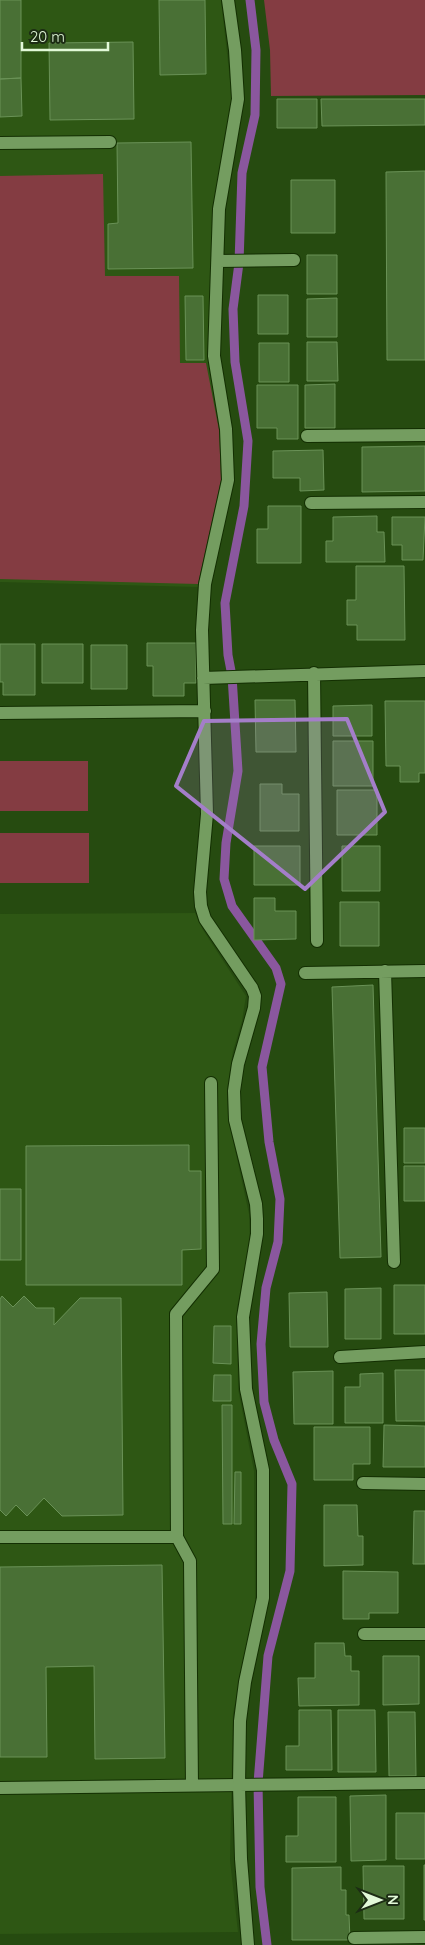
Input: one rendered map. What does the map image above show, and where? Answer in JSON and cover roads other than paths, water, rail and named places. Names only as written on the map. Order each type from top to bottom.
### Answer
[{"type":"street","points":[[228,0],[235,50],[238,99],[218,209],[221,261],[214,356],[226,429],[228,480],[205,584],[202,630],[206,677],[207,814],[200,892],[201,906],[205,918],[252,988],[255,996],[254,1008],[238,1064],[234,1091],[235,1120],[256,1204],[257,1234],[243,1317],[246,1389],[263,1470],[264,1598],[245,1682],[240,1721],[243,1785],[241,1859],[248,1945]]},
{"type":"street","points":[[0,143],[110,142]]},
{"type":"street","points":[[221,261],[294,260]]},
{"type":"street","points":[[307,436],[425,435]]},
{"type":"street","points":[[311,503],[425,502]]},
{"type":"street","points":[[206,677],[425,671]]},
{"type":"street","points":[[314,673],[317,941]]},
{"type":"street","points":[[0,713],[205,712]]},
{"type":"street","points":[[385,971],[394,1262]]},
{"type":"street","points":[[305,973],[425,971]]},
{"type":"street","points":[[192,1786],[190,1561],[177,1537],[176,1314],[213,1269],[211,1083]]},
{"type":"street","points":[[340,1357],[425,1352]]},
{"type":"street","points":[[363,1483],[425,1484]]},
{"type":"street","points":[[0,1537],[177,1537]]},
{"type":"street","points":[[364,1634],[425,1634]]},
{"type":"street","points":[[0,1788],[425,1783]]},
{"type":"street","points":[[354,1938],[425,1937]]},
{"type":"waterway","points":[[250,0],[256,50],[255,115],[242,173],[239,263],[233,309],[235,362],[248,441],[244,506],[225,603],[238,771],[226,843],[224,879],[232,906],[276,968],[281,984],[262,1067],[269,1142],[280,1199],[278,1242],[266,1288],[261,1344],[264,1402],[274,1440],[292,1484],[290,1571],[268,1656],[258,1783],[260,1887],[267,1945]]}]
